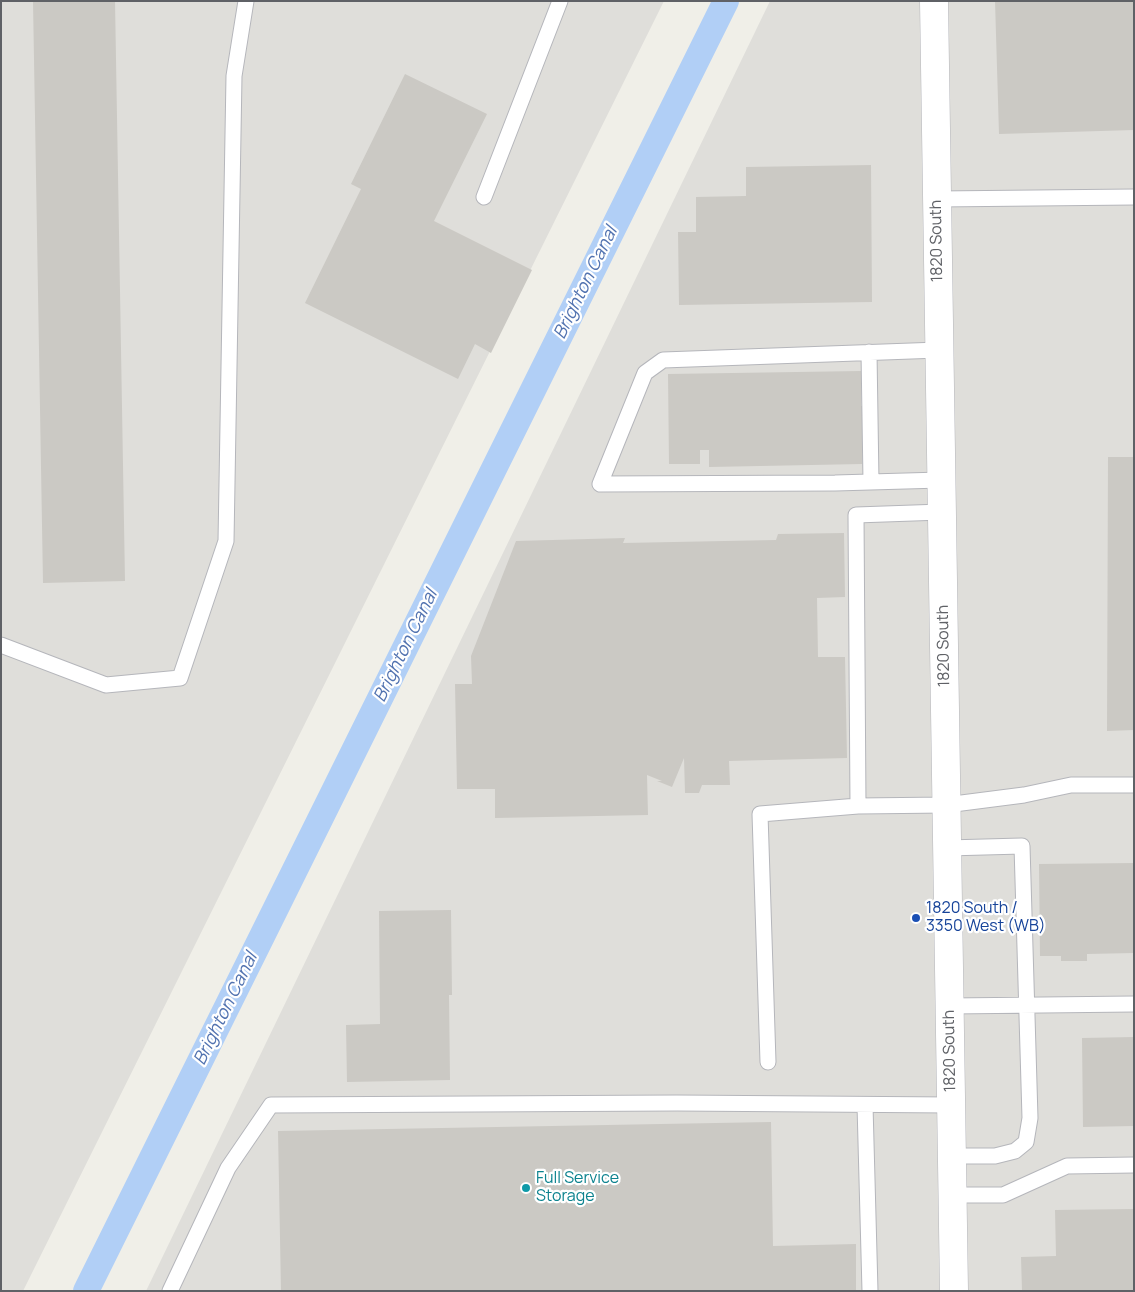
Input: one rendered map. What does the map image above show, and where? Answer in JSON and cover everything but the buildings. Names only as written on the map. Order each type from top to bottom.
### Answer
[{"type":"street","name":"1820 South","points":[[934,1],[954,1291]]},
{"type":"lane","points":[[1,645],[106,685],[180,678],[226,541],[234,76],[246,1]]},
{"type":"lane","points":[[484,197],[560,1]]},
{"type":"lane","points":[[937,199],[1134,196]]},
{"type":"lane","points":[[939,350],[663,360],[645,373],[600,484],[835,483],[941,480]]},
{"type":"lane","points":[[862,352],[871,482]]},
{"type":"lane","points":[[858,806],[856,515],[942,512]]},
{"type":"lane","points":[[768,1062],[760,814],[858,806],[946,805],[1024,795],[1071,785],[1134,785]]},
{"type":"lane","points":[[947,848],[1022,846],[1030,1118],[1026,1142],[1015,1151],[995,1156],[952,1156]]},
{"type":"lane","points":[[950,1006],[1134,1004]]},
{"type":"lane","points":[[865,1104],[870,1291]]},
{"type":"lane","points":[[170,1291],[228,1168],[271,1105],[951,1105]]},
{"type":"lane","points":[[953,1195],[1003,1195],[1067,1166],[1134,1165]]},
{"type":"shaded area","points":[[1,1],[664,1],[23,1291],[1,1291]]},
{"type":"shaded area","points":[[770,1],[1134,1],[1134,1291],[146,1291]]},
{"type":"waterway","name":"Brighton Canal","points":[[86,1291],[726,1]]},
{"type":"place","name":"1820 South / 3350 West (WB)","points":[[916,918]]},
{"type":"place","name":"Full Service Storage","points":[[526,1188]]}]
